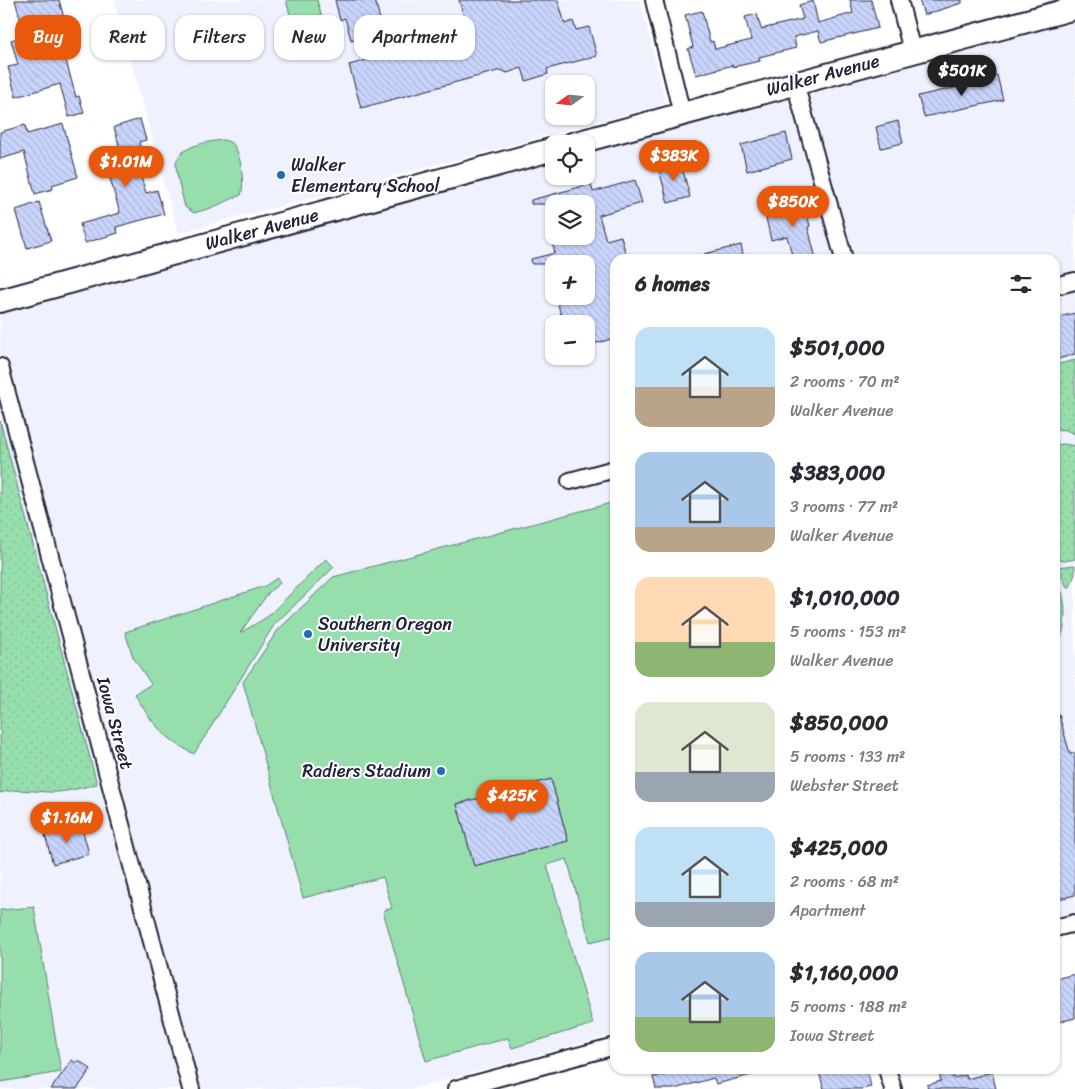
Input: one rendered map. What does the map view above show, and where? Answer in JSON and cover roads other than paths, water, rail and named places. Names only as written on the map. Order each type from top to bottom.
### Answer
[{"type":"street","points":[[654,0],[682,114]]},
{"type":"street","points":[[899,0],[912,51]]},
{"type":"street","name":"Walker Avenue","points":[[595,138],[1075,8]]},
{"type":"street","points":[[795,83],[843,254]]},
{"type":"street","name":"Walker Avenue","points":[[0,301],[545,151]]},
{"type":"street","points":[[1060,285],[1075,281]]},
{"type":"street","name":"Iowa Street","points":[[0,367],[191,1089]]},
{"type":"street","points":[[570,481],[610,470]]},
{"type":"street","points":[[1060,926],[1075,922]]},
{"type":"street","points":[[456,1089],[610,1047]]},
{"type":"street","points":[[889,1074],[893,1089]]},
{"type":"place","name":"Walker Elementary School","points":[[281,175]]},
{"type":"place","name":"Southern Oregon University","points":[[308,634]]},
{"type":"place","name":"Radiers Stadium","points":[[441,771]]}]
